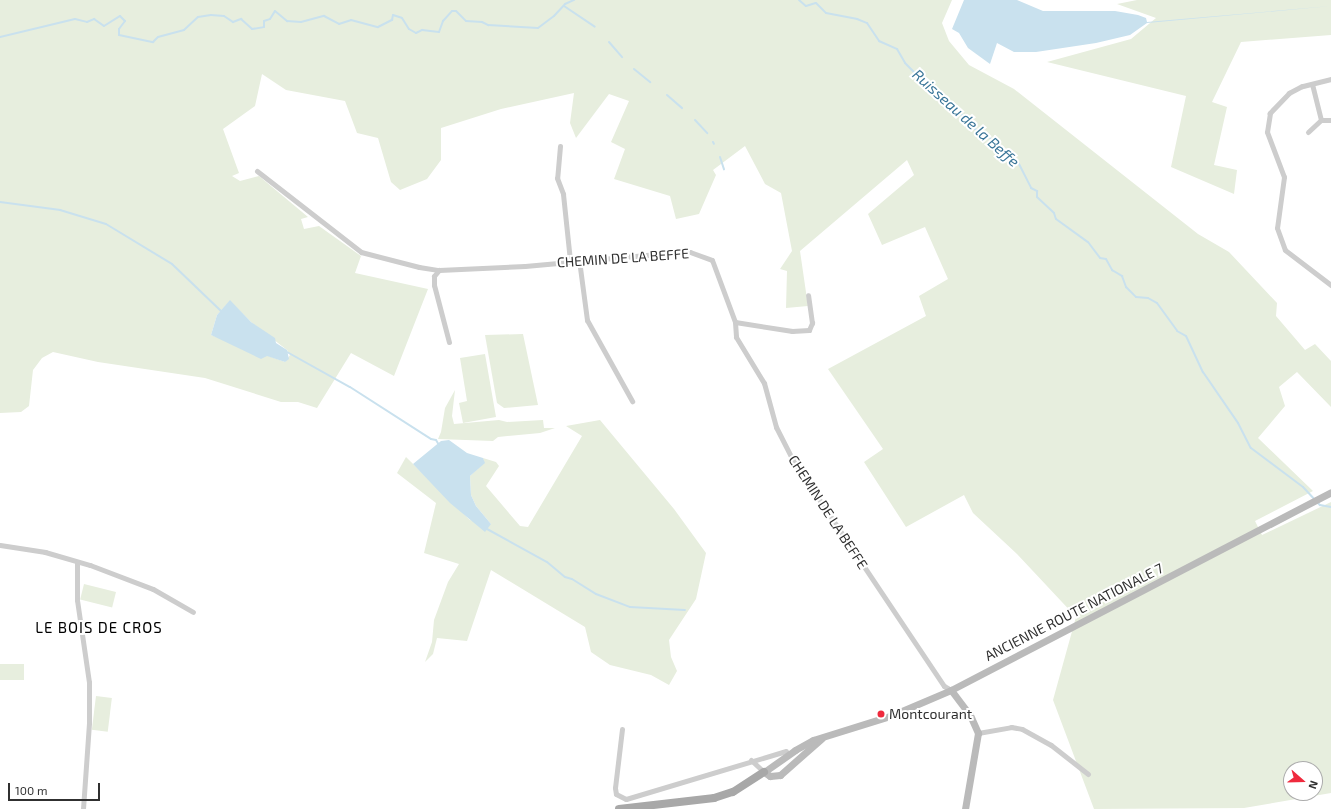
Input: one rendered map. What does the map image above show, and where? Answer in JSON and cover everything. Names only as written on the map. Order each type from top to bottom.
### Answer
[{"type":"main road","points":[[619,809],[714,798],[733,792],[764,772]]},
{"type":"street","points":[[1331,79],[1312,84],[1289,94],[1270,113],[1267,132],[1284,177],[1277,228],[1285,250],[1331,285]]},
{"type":"street","points":[[1312,84],[1321,120]]},
{"type":"street","points":[[1308,132],[1321,120],[1331,120]]},
{"type":"street","points":[[560,146],[557,178],[563,194],[570,261]]},
{"type":"street","name":"CHEMIN DE LA BEFFE","points":[[257,171],[361,252],[439,270],[538,265],[579,260],[679,252],[690,252],[707,256],[712,260],[735,322],[736,337],[764,383],[780,436],[799,471],[944,686],[951,690]]},
{"type":"street","points":[[579,260],[588,320],[632,401]]},
{"type":"street","points":[[439,270],[434,276],[434,285],[449,342]]},
{"type":"street","points":[[735,322],[792,332],[809,330],[812,323],[808,295]]},
{"type":"street","name":"ANCIENNE ROUTE NATIONALE 7","points":[[822,738],[780,775],[770,776],[764,772],[804,744],[822,738],[890,716],[951,690],[1313,503],[1331,492]]},
{"type":"street","points":[[0,545],[45,552],[150,587],[193,612]]},
{"type":"street","points":[[76,562],[77,600],[89,682],[89,723],[83,809]]},
{"type":"street","points":[[951,690],[970,715],[978,733],[965,809]]},
{"type":"street","points":[[978,733],[1011,727],[1022,729],[1051,745],[1088,774]]},
{"type":"street","points":[[622,728],[615,788],[616,794],[621,798],[633,799],[752,760],[786,751]]},
{"type":"street","points":[[752,760],[764,772]]},
{"type":"green space","points":[[0,0],[952,0],[942,23],[949,41],[969,65],[1014,89],[1198,234],[1229,252],[1277,303],[1276,316],[1305,350],[1315,344],[1331,361],[1331,407],[1297,372],[1279,387],[1285,406],[1258,438],[1313,491],[1255,521],[1262,535],[1331,502],[1331,793],[1323,794],[1323,761],[1283,761],[1283,801],[1285,801],[1244,808],[1094,809],[1053,700],[1076,617],[1017,554],[973,513],[964,495],[906,527],[864,462],[883,449],[828,369],[926,316],[919,296],[948,279],[925,227],[882,245],[868,214],[914,175],[907,160],[800,251],[808,306],[786,308],[787,271],[780,269],[792,251],[781,193],[765,184],[745,146],[713,170],[716,175],[699,214],[676,219],[670,196],[614,179],[625,149],[611,142],[629,101],[609,94],[576,138],[570,123],[574,93],[501,109],[441,128],[441,160],[427,179],[400,190],[391,182],[378,138],[357,133],[345,101],[286,90],[262,74],[255,106],[223,129],[239,173],[232,176],[240,181],[259,176],[308,217],[301,219],[304,229],[319,226],[361,256],[355,273],[428,289],[394,376],[351,353],[317,408],[298,402],[281,402],[205,378],[98,362],[53,352],[42,358],[33,370],[29,406],[21,412],[0,413]],"holes":[[[230,301],[251,322],[287,350],[290,355],[285,362],[211,335],[217,315]]]},
{"type":"green space","points":[[1137,0],[1331,0],[1331,35],[1241,42],[1212,102],[1227,107],[1214,165],[1237,170],[1234,194],[1171,167],[1186,96],[1047,62],[1131,39],[1156,18],[1117,4]]},
{"type":"green space","points":[[523,334],[538,405],[504,408],[497,403],[485,335]]},
{"type":"green space","points":[[485,354],[496,417],[463,423],[459,403],[467,401],[460,358]]},
{"type":"green space","points":[[455,390],[452,416],[454,424],[499,420],[507,422],[543,420],[544,428],[555,428],[540,433],[498,437],[493,441],[438,439],[441,432],[445,408]]},
{"type":"green space","points":[[600,420],[674,509],[706,553],[696,599],[669,640],[671,657],[677,671],[669,685],[651,675],[610,665],[591,652],[585,627],[491,570],[467,641],[437,638],[433,654],[425,662],[432,642],[434,620],[448,582],[459,564],[424,553],[436,503],[397,473],[406,457],[470,520],[491,524],[476,506],[471,495],[470,476],[484,463],[483,458],[496,462],[499,466],[486,486],[520,526],[528,527],[582,436],[566,426]]},
{"type":"green space","points":[[84,584],[116,592],[112,608],[80,600]]},
{"type":"green space","points":[[0,664],[24,664],[24,680],[0,680]]},
{"type":"green space","points":[[96,696],[112,698],[108,732],[92,730]]},
{"type":"water","points":[[964,0],[1017,0],[1043,11],[1115,11],[1138,15],[1146,18],[1147,22],[1331,6],[1147,23],[1130,35],[1096,43],[1036,52],[1014,52],[997,43],[990,64],[968,48],[959,33],[952,29]]},
{"type":"water","points":[[230,300],[251,322],[275,338],[276,343],[287,350],[289,359],[285,362],[267,356],[261,359],[211,335],[217,315]]},
{"type":"water","points":[[449,440],[467,453],[483,458],[485,463],[470,476],[471,495],[476,506],[491,524],[485,532],[450,503],[413,464],[441,441]]},
{"type":"waterway","name":"Ruisseau de la Beffe","points":[[0,37],[75,19],[87,22],[94,19],[104,26],[120,16],[125,21],[119,29],[119,35],[153,42],[158,37],[184,30],[198,17],[211,15],[224,16],[233,22],[241,19],[252,29],[264,27],[264,21],[270,19],[275,11],[287,21],[301,22],[324,16],[339,24],[351,20],[378,27],[392,20],[393,15],[402,18],[409,29],[416,33],[422,30],[439,32],[443,21],[452,11],[456,11],[466,21],[482,22],[488,25],[538,28],[554,16],[565,4],[574,0]]},
{"type":"waterway","name":"Ruisseau de la Beffe","points":[[799,0],[806,6],[816,3],[826,13],[857,19],[867,23],[879,41],[897,49],[905,63],[927,85],[967,119],[975,129],[995,141],[1003,152],[1018,162],[1031,188],[1037,191],[1037,197],[1054,213],[1056,219],[1088,242],[1100,258],[1106,259],[1112,270],[1122,276],[1126,287],[1136,297],[1148,298],[1157,303],[1177,331],[1186,336],[1203,372],[1238,423],[1251,448],[1303,487],[1320,505],[1331,507]]},
{"type":"waterway","points":[[564,6],[595,27]]},
{"type":"waterway","points":[[609,42],[622,57]]},
{"type":"waterway","points":[[634,69],[650,82]]},
{"type":"waterway","points":[[667,95],[682,108]]},
{"type":"waterway","points":[[695,120],[707,133]]},
{"type":"waterway","points":[[720,157],[724,169]]},
{"type":"waterway","points":[[0,202],[60,210],[106,224],[172,264],[222,312]]},
{"type":"waterway","points":[[287,352],[350,387],[431,439],[436,440],[439,445]]},
{"type":"waterway","points":[[487,529],[547,562],[565,577],[572,579],[596,594],[630,607],[685,610]]},
{"type":"place","name":"Montcourant","points":[[881,714]]},
{"type":"district","name":"LE BOIS DE CROS","points":[[99,628]]}]
